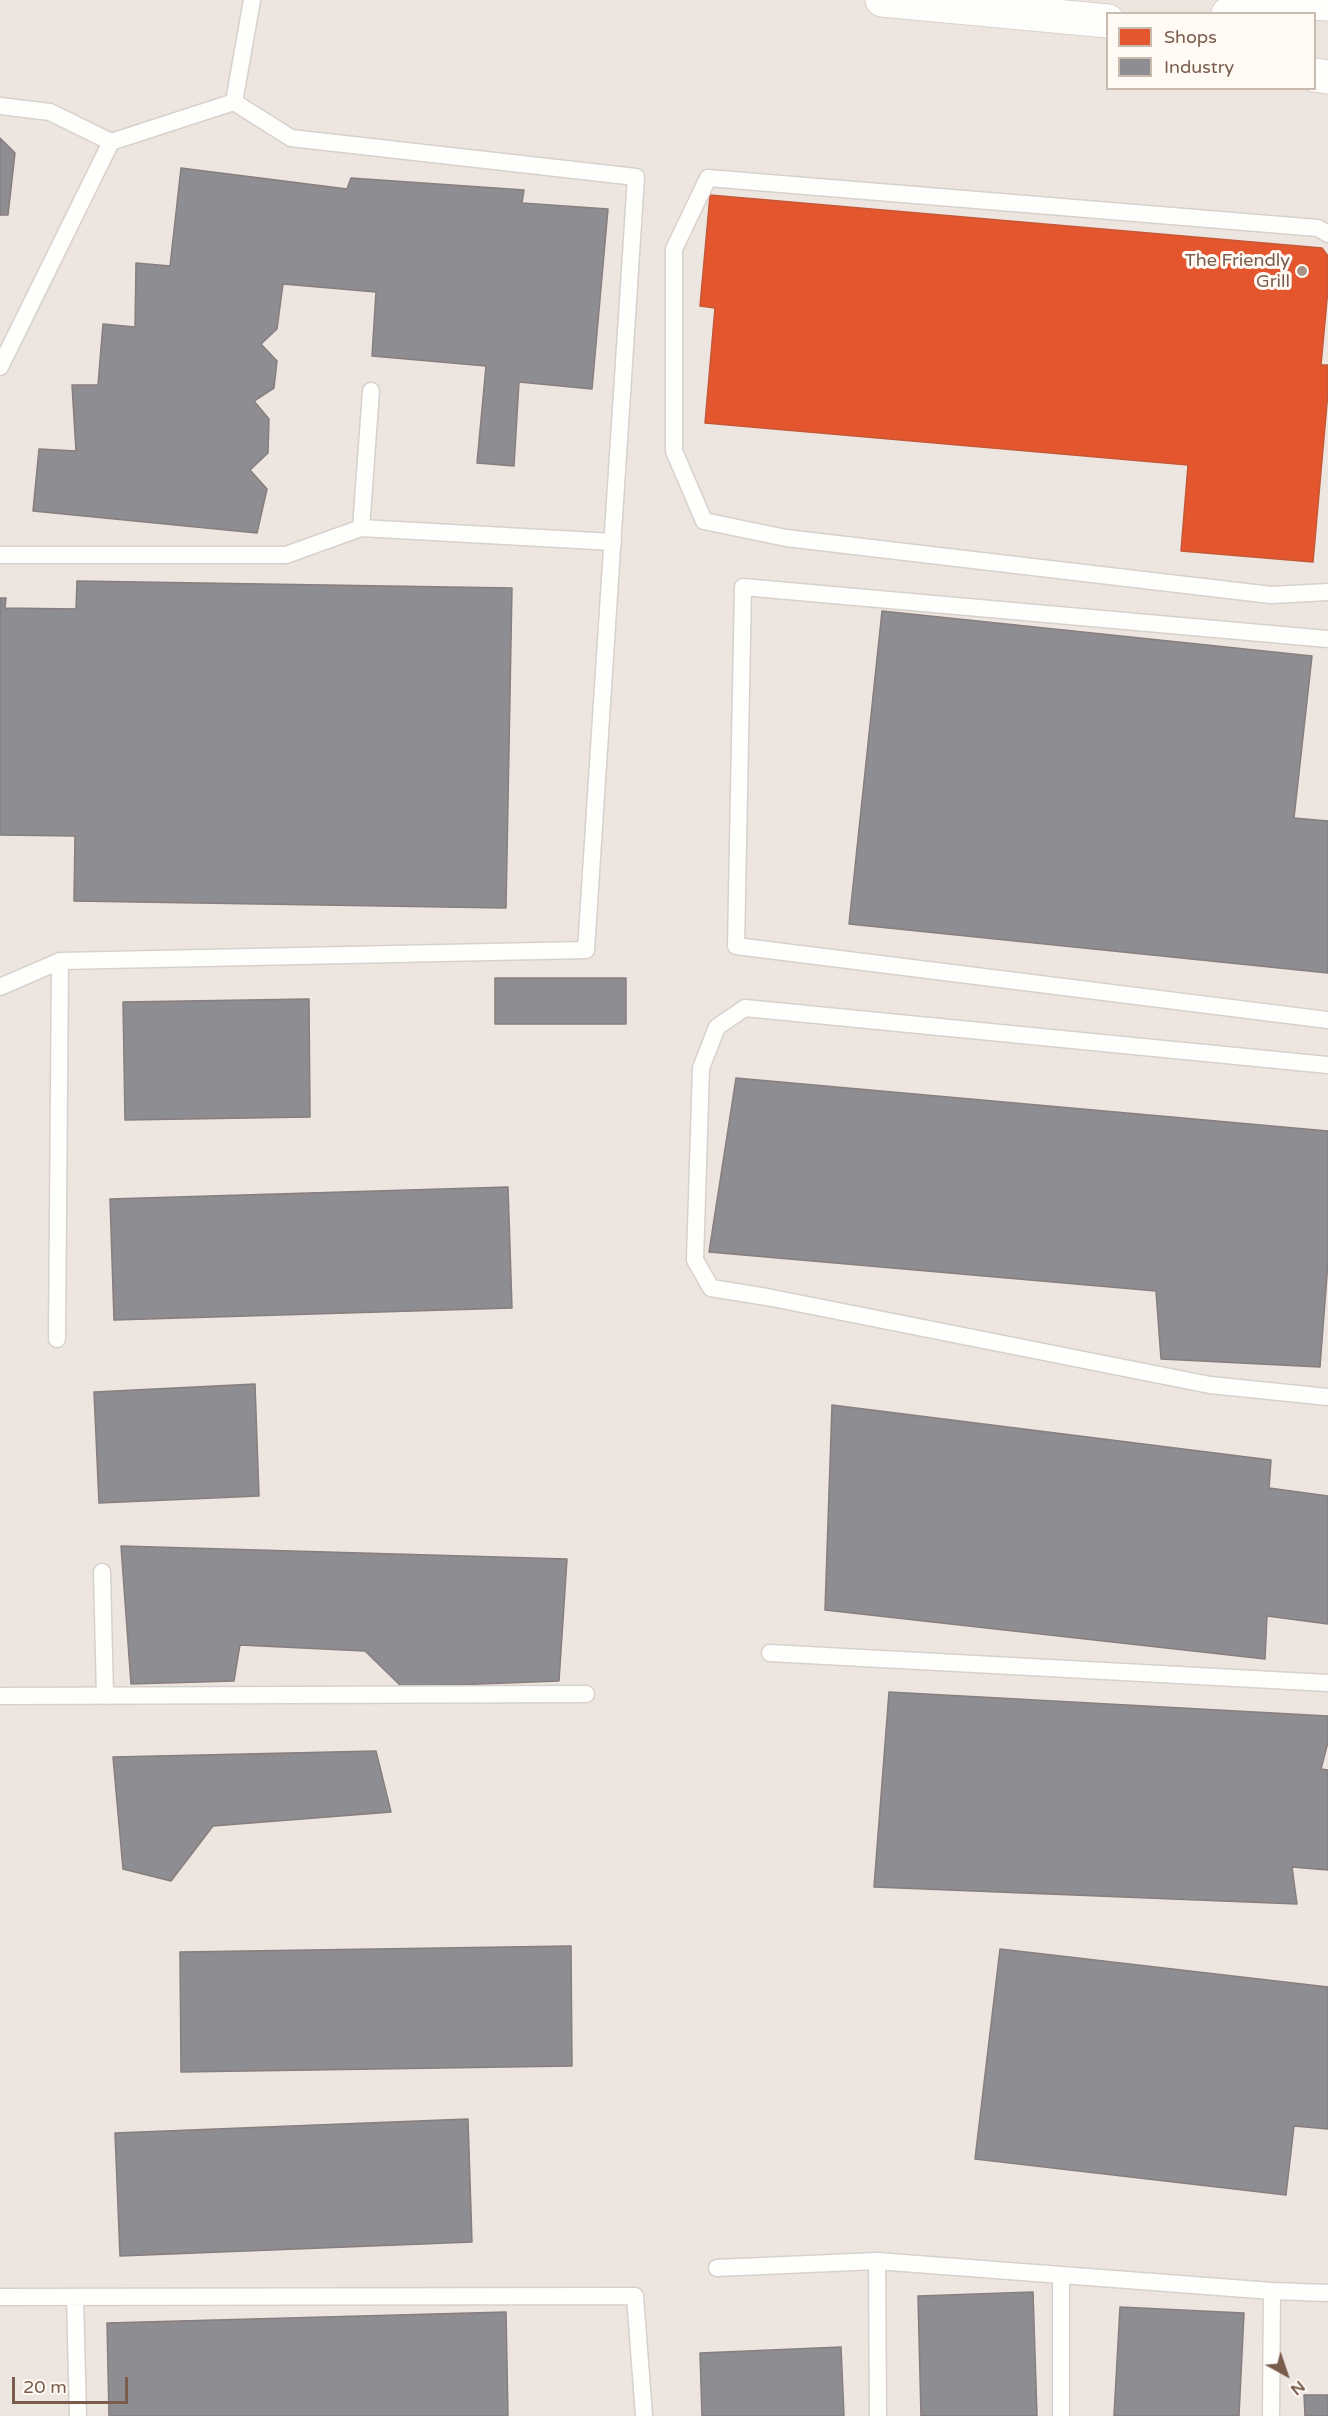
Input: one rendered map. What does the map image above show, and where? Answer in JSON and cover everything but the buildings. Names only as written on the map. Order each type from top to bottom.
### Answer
[{"type":"main road","points":[[882,0],[1106,21]]},
{"type":"main road","points":[[1235,12],[1280,0],[1328,4]]},
{"type":"lane","points":[[234,102],[252,0]]},
{"type":"lane","points":[[0,106],[50,112],[111,142],[234,102]]},
{"type":"lane","points":[[0,987],[60,962],[586,950],[636,177],[291,138],[234,102]]},
{"type":"lane","points":[[0,367],[111,142]]},
{"type":"lane","points":[[1328,234],[1318,228],[708,178],[674,249],[674,451],[704,521],[786,538],[1271,595],[1328,592]]},
{"type":"lane","points":[[361,528],[371,391]]},
{"type":"lane","points":[[0,555],[286,555],[361,528],[613,542]]},
{"type":"lane","points":[[1328,639],[743,587],[736,946],[1328,1020]]},
{"type":"lane","points":[[57,1339],[60,962]]},
{"type":"lane","points":[[1328,1065],[745,1008],[717,1027],[702,1068],[695,1260],[711,1288],[767,1297],[1210,1385],[1328,1397]]},
{"type":"lane","points":[[102,1572],[105,1696]]},
{"type":"lane","points":[[770,1653],[1328,1683]]},
{"type":"lane","points":[[0,1696],[586,1694]]},
{"type":"lane","points":[[717,2268],[877,2261],[1272,2291],[1328,2293]]},
{"type":"lane","points":[[877,2261],[878,2416]]},
{"type":"lane","points":[[1061,2275],[1061,2416]]},
{"type":"lane","points":[[1271,2416],[1272,2291]]},
{"type":"lane","points":[[0,2297],[635,2296],[644,2416]]},
{"type":"lane","points":[[75,2297],[78,2416]]},
{"type":"shaded area","points":[[0,0],[1328,0],[1328,2416],[0,2416]]},
{"type":"place","name":"The Friendly Grill","points":[[1302,271]]}]
